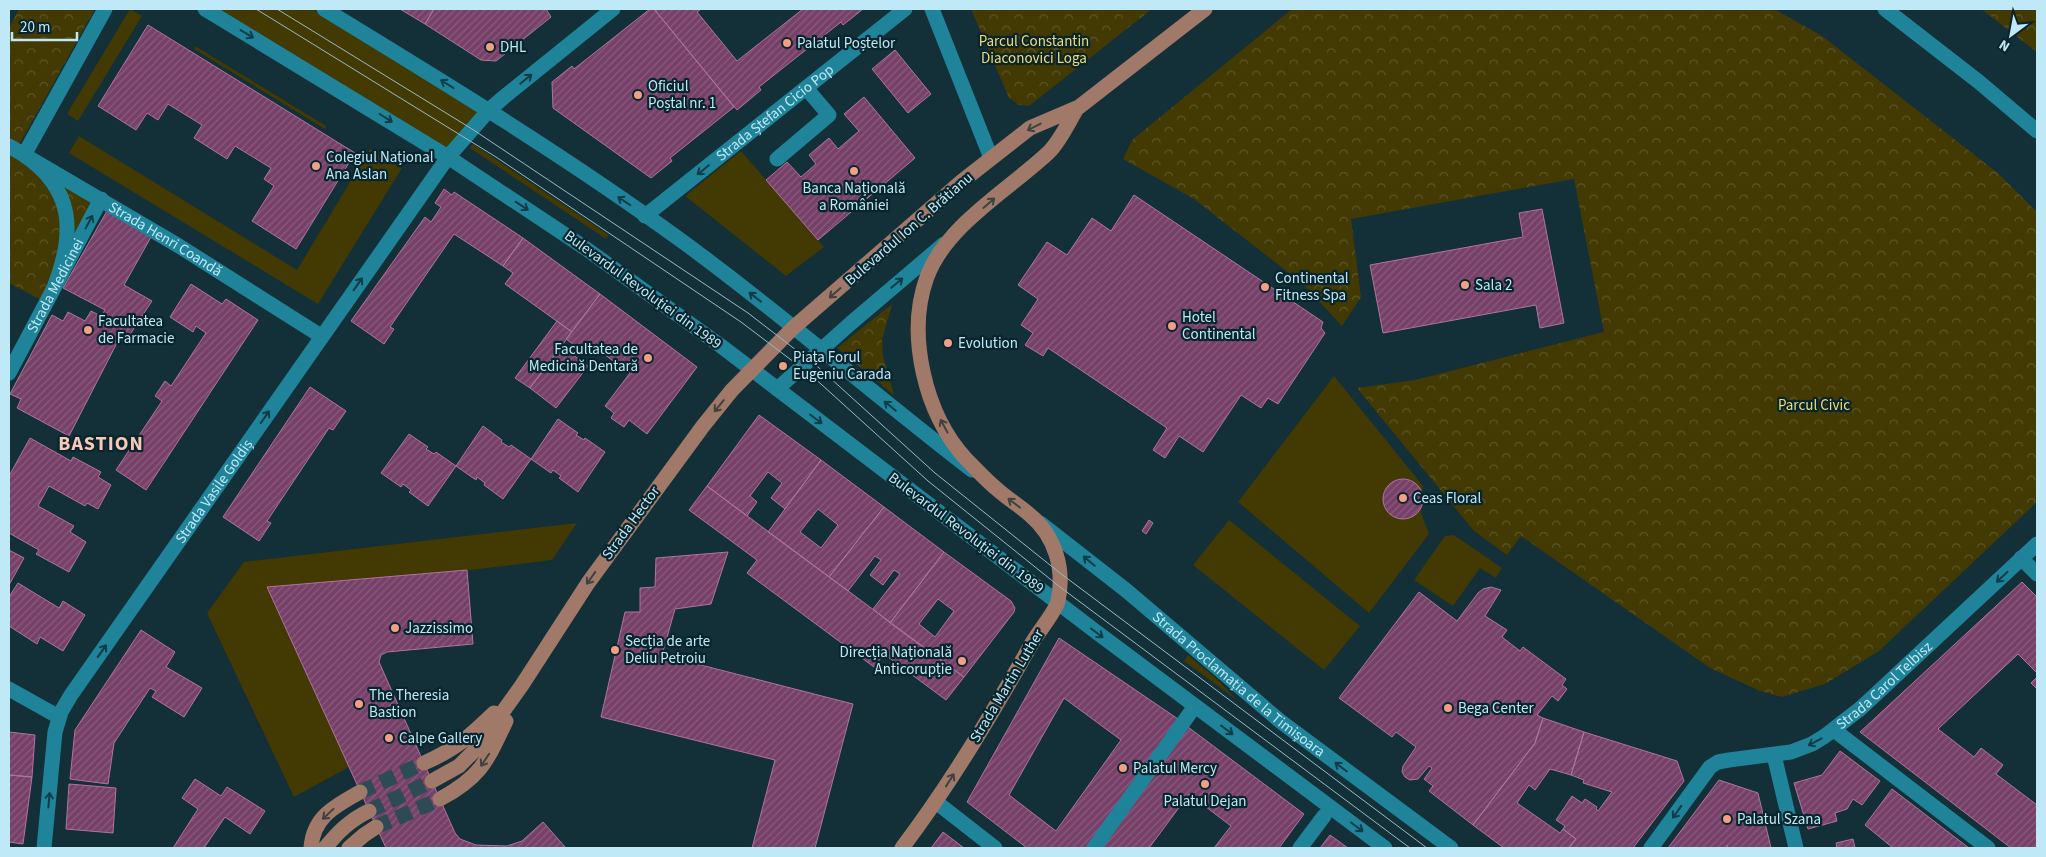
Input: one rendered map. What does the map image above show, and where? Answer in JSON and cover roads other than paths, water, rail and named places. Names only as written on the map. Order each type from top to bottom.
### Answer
[{"type":"main road","name":"Bulevardul Ion C. Brătianu","points":[[752,370],[793,328],[991,158],[1030,128],[1079,107],[1205,9]]},
{"type":"main road","name":"Bulevardul Ion C. Brătianu","points":[[998,490],[964,457],[948,434],[931,400],[919,349],[920,304],[927,277],[937,256],[953,236],[1051,150],[1079,107]]},
{"type":"main road","name":"Strada Hector","points":[[432,780],[459,766],[477,748],[522,685],[588,583],[640,509],[702,426],[732,390],[752,370]]},
{"type":"main road","points":[[998,490],[1031,516]]},
{"type":"main road","name":"Strada Martin Luther","points":[[902,848],[936,802],[1058,603],[1060,573],[1057,555],[1049,537],[1031,516]]},
{"type":"main road","name":"Strada Hector","points":[[424,763],[450,751],[469,737],[522,685]]},
{"type":"main road","name":"Strada Hector","points":[[440,799],[460,789],[472,779],[488,757],[522,685]]},
{"type":"main road","points":[[310,848],[313,832],[326,814],[360,792]]},
{"type":"main road","points":[[325,848],[338,831],[356,817],[369,811]]},
{"type":"main road","points":[[349,848],[376,827]]},
{"type":"street","points":[[55,285],[61,269],[68,236],[66,210],[61,195],[51,179],[38,165],[24,155],[105,9]]},
{"type":"street","name":"Bulevardul Revoluției din 1989","points":[[205,9],[448,157],[585,248],[752,370],[1058,603]]},
{"type":"street","points":[[324,9],[488,110],[686,244],[998,490]]},
{"type":"street","name":"Strada Vasile Goldiș","points":[[44,848],[54,738],[59,717],[77,686],[448,157],[488,110],[613,9]]},
{"type":"street","name":"Strada Ștefan Cicio Pop","points":[[646,216],[905,9]]},
{"type":"street","points":[[932,9],[991,158]]},
{"type":"street","points":[[1885,9],[1979,82],[2037,131]]},
{"type":"street","points":[[777,159],[829,115],[806,88]]},
{"type":"street","name":"Strada Henri Coandă","points":[[9,146],[101,199],[321,336]]},
{"type":"street","name":"Strada Medicinei","points":[[9,373],[101,199]]},
{"type":"street","name":"Bulevardul Ion C. Brătianu","points":[[777,389],[953,236]]},
{"type":"street","name":"Strada Proclamația de la Timișoara","points":[[1031,516],[1127,591],[1280,720],[1450,848]]},
{"type":"street","name":"Strada Carol Telbisz","points":[[1651,848],[1710,767],[1718,762],[1774,755],[1806,747],[1834,730],[1861,708],[2037,544]]},
{"type":"street","points":[[2021,558],[2037,574]]},
{"type":"street","points":[[1058,603],[1385,848]]},
{"type":"street","points":[[9,689],[59,717]]},
{"type":"street","points":[[9,700],[31,701]]},
{"type":"street","points":[[1094,848],[1195,706]]},
{"type":"street","points":[[1834,730],[1988,848]]},
{"type":"street","points":[[1774,755],[1796,848]]},
{"type":"street","points":[[936,802],[995,848]]},
{"type":"street","points":[[1300,848],[1324,816]]},
{"type":"tunnel","points":[[360,792],[424,763]]},
{"type":"tunnel","points":[[369,811],[432,781]]},
{"type":"tunnel","points":[[376,827],[440,799]]},
{"type":"tram line","points":[[256,9],[496,157],[741,322],[811,375],[928,481],[1060,587],[1410,848]]},
{"type":"tram line","points":[[277,9],[472,129],[748,313],[818,367],[935,473],[1060,573],[1427,848]]},
{"type":"place","name":"Palatul Poștelor","points":[[787,43]]},
{"type":"place","name":"DHL","points":[[490,47]]},
{"type":"place","name":"Oficiul Poștal nr. 1","points":[[638,95]]},
{"type":"place","name":"Colegiul Național Ana Aslan","points":[[316,166]]},
{"type":"place","name":"Banca Națională a României","points":[[854,171]]},
{"type":"place","name":"Sala 2","points":[[1465,285]]},
{"type":"place","name":"Continental Fitness Spa","points":[[1265,287]]},
{"type":"place","name":"Hotel Continental","points":[[1172,326]]},
{"type":"place","name":"Facultatea de Farmacie","points":[[88,330]]},
{"type":"place","name":"Evolution","points":[[948,343]]},
{"type":"place","name":"Facultatea de Medicină Dentară","points":[[648,358]]},
{"type":"place","name":"Piața Forul Eugeniu Carada","points":[[783,366]]},
{"type":"place","name":"Ceas Floral","points":[[1403,498]]},
{"type":"place","name":"Jazzissimo","points":[[395,628]]},
{"type":"place","name":"Secția de arte Deliu Petroiu","points":[[615,650]]},
{"type":"place","name":"Direcția Națională Anticorupție","points":[[962,661]]},
{"type":"place","name":"The Theresia Bastion","points":[[359,704]]},
{"type":"place","name":"Bega Center","points":[[1448,708]]},
{"type":"place","name":"Calpe Gallery","points":[[389,738]]},
{"type":"place","name":"Palatul Mercy","points":[[1123,768]]},
{"type":"place","name":"Palatul Dejan","points":[[1205,784]]},
{"type":"place","name":"Palatul Szana","points":[[1727,819]]},
{"type":"district","name":"BASTION","points":[[101,444]]},
{"type":"park label","name":"Parcul Constantin Diaconovici Loga","points":[[1034,50]]},
{"type":"park label","name":"Parcul Civic","points":[[1814,405]]}]
